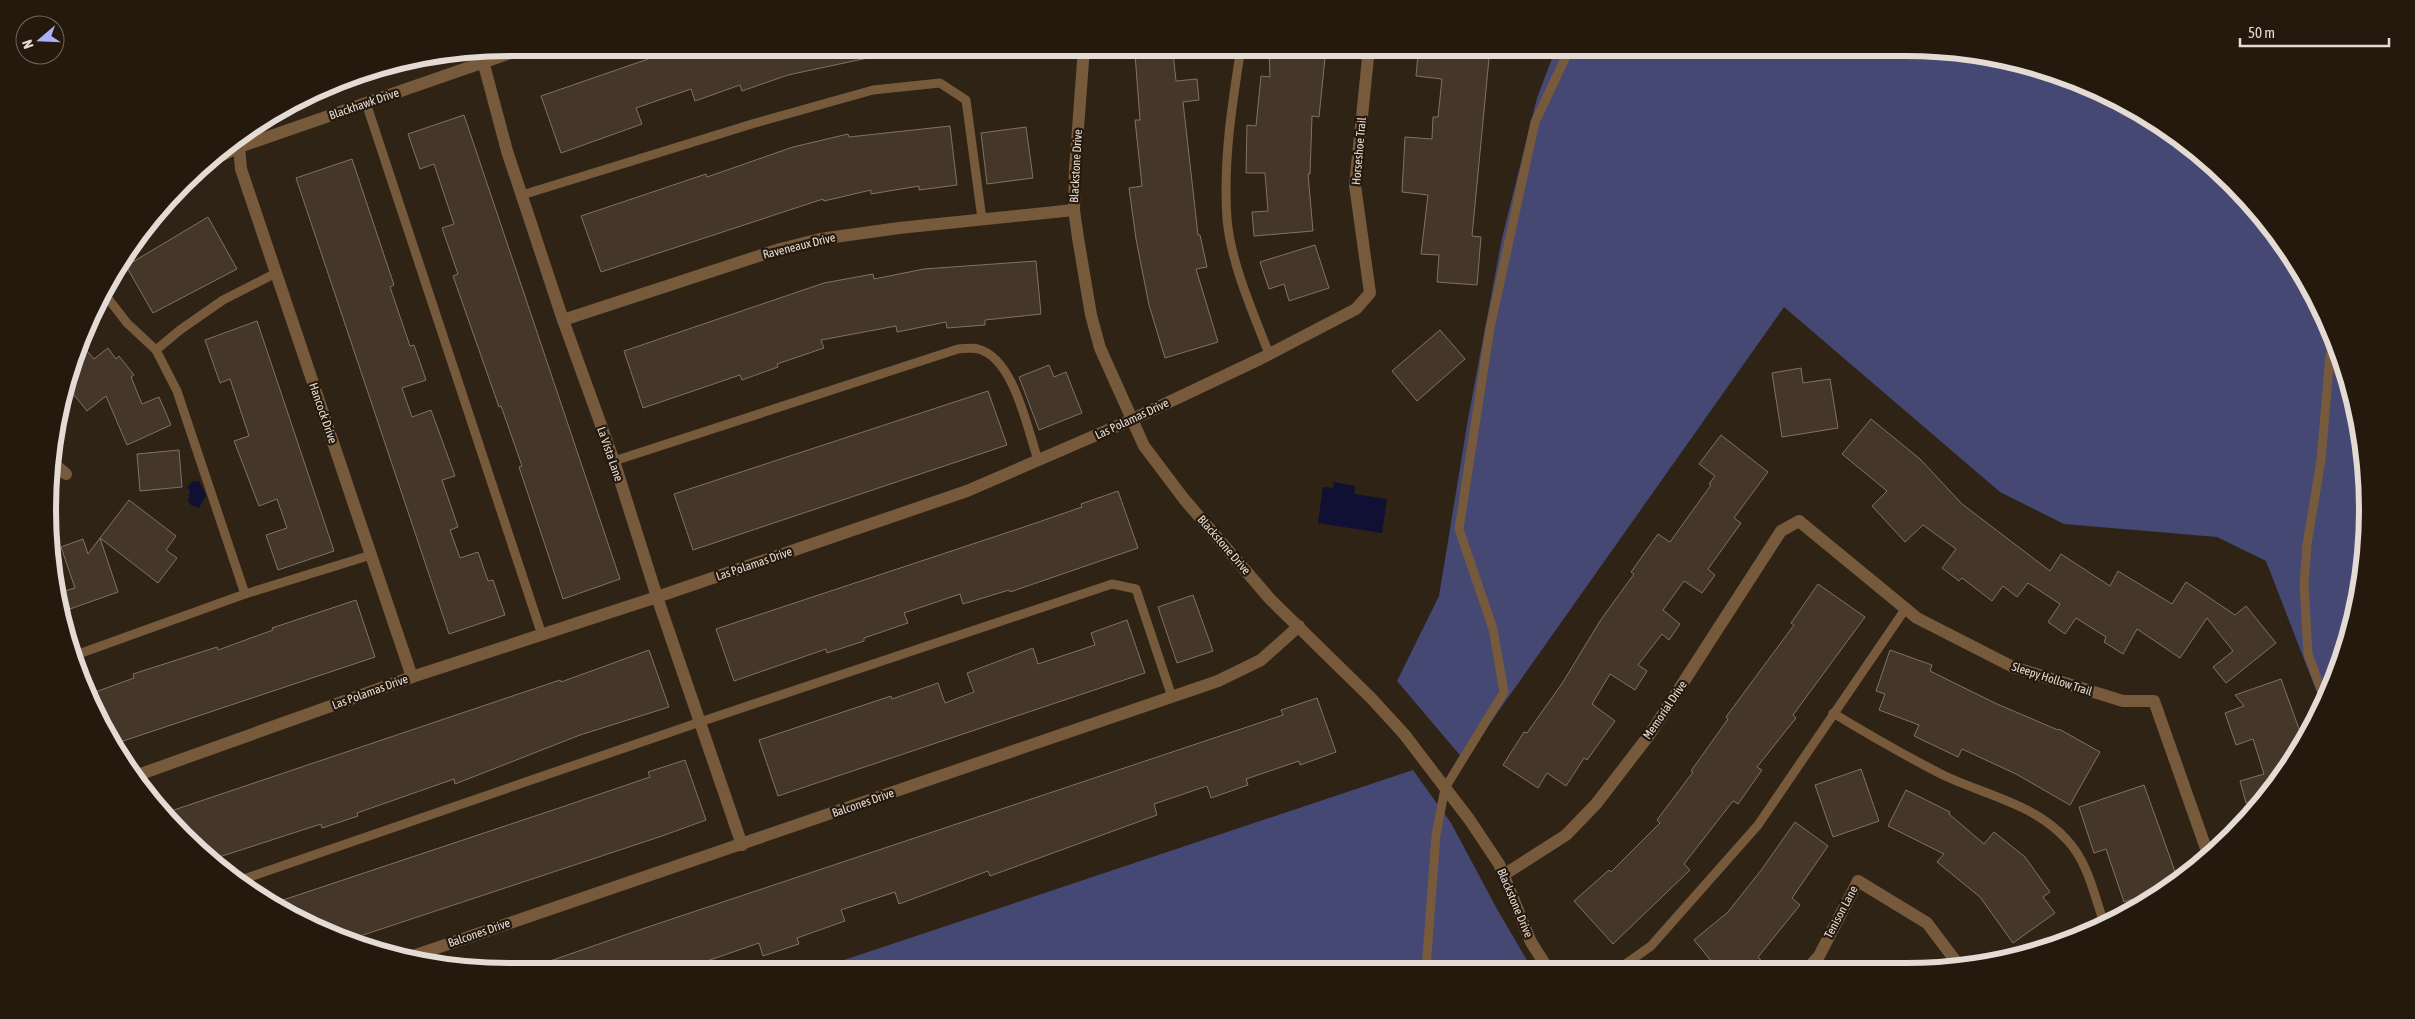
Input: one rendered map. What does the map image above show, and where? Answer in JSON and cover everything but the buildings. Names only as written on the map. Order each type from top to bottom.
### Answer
[{"type":"street","name":"Blackhawk Drive","points":[[239,147],[500,56]]},
{"type":"street","name":"Blackstone Drive","points":[[1083,56],[1075,169],[1074,210],[1091,315],[1110,374],[1144,446],[1184,498],[1270,599],[1372,698],[1404,734],[1469,819],[1504,874],[1528,936],[1544,963]]},
{"type":"street","name":"Horseshoe Trail","points":[[1356,309],[1370,293],[1355,185],[1368,56]]},
{"type":"street","name":"La Vista Lane","points":[[483,62],[507,151],[563,320],[614,461],[657,597],[742,845]]},
{"type":"street","name":"Hancock Drive","points":[[239,147],[241,169],[412,677]]},
{"type":"street","name":"Raveneaux Drive","points":[[563,320],[780,249],[820,239],[1074,210]]},
{"type":"street","name":"Las Polamas Drive","points":[[142,774],[412,677],[657,597],[967,491],[1132,420],[1269,354],[1356,309]]},
{"type":"street","points":[[58,467],[66,474]]},
{"type":"street","name":"Sleepy Hollow Trail","points":[[1799,521],[1917,618],[2013,667],[2123,701],[2154,700],[2206,848]]},
{"type":"street","name":"Memorial Drive","points":[[1504,874],[1566,834],[1596,804],[1650,734],[1782,531],[1799,521]]},
{"type":"street","name":"Balcones Drive","points":[[420,954],[1218,682],[1261,660],[1299,626]]},
{"type":"street","name":"Tenison Lane","points":[[1813,963],[1819,956],[1858,881],[1926,923],[1955,960]]},
{"type":"lane","points":[[1240,56],[1227,135],[1228,220],[1241,284],[1269,354]]},
{"type":"lane","points":[[1426,963],[1436,835],[1445,788],[1504,692],[1493,629],[1459,529],[1490,328],[1535,122],[1566,56]]},
{"type":"lane","points":[[522,195],[873,90],[940,83],[966,100],[982,219]]},
{"type":"lane","points":[[366,103],[542,635]]},
{"type":"lane","points":[[156,350],[223,300],[276,273]]},
{"type":"lane","points":[[108,299],[127,323],[156,350],[177,391],[245,594]]},
{"type":"lane","points":[[614,461],[958,349],[977,349],[997,359],[1009,375],[1038,460]]},
{"type":"lane","points":[[2321,689],[2308,654],[2304,584],[2307,544],[2321,460],[2331,353]]},
{"type":"lane","points":[[80,654],[245,594],[371,555]]},
{"type":"lane","points":[[247,878],[700,722],[1112,584],[1136,589],[1172,697]]},
{"type":"lane","points":[[1627,963],[1651,946],[1758,825],[1906,608]]},
{"type":"lane","points":[[1834,713],[1877,739],[1945,775],[2034,813],[2067,839],[2082,860],[2102,918]]},
{"type":"shaded area","points":[[1553,56],[1935,57],[1994,65],[2051,80],[2106,103],[2132,117],[2181,150],[2226,189],[2265,234],[2282,258],[2312,309],[2335,364],[2343,392],[2355,450],[2358,480],[2358,539],[2355,569],[2343,627],[2335,655],[2318,696],[2266,561],[2217,537],[2064,524],[2000,492],[1784,307],[1464,760],[1397,681],[1439,596],[1468,419],[1502,238],[1537,98]]},
{"type":"shaded area","points":[[199,481],[206,495],[199,508],[191,505],[188,501],[190,491],[187,487],[192,482]]},
{"type":"shaded area","points":[[1334,482],[1355,486],[1354,494],[1387,499],[1382,533],[1318,523],[1323,487],[1333,488]]},
{"type":"shaded area","points":[[1413,770],[1451,823],[1528,963],[835,963]]}]
